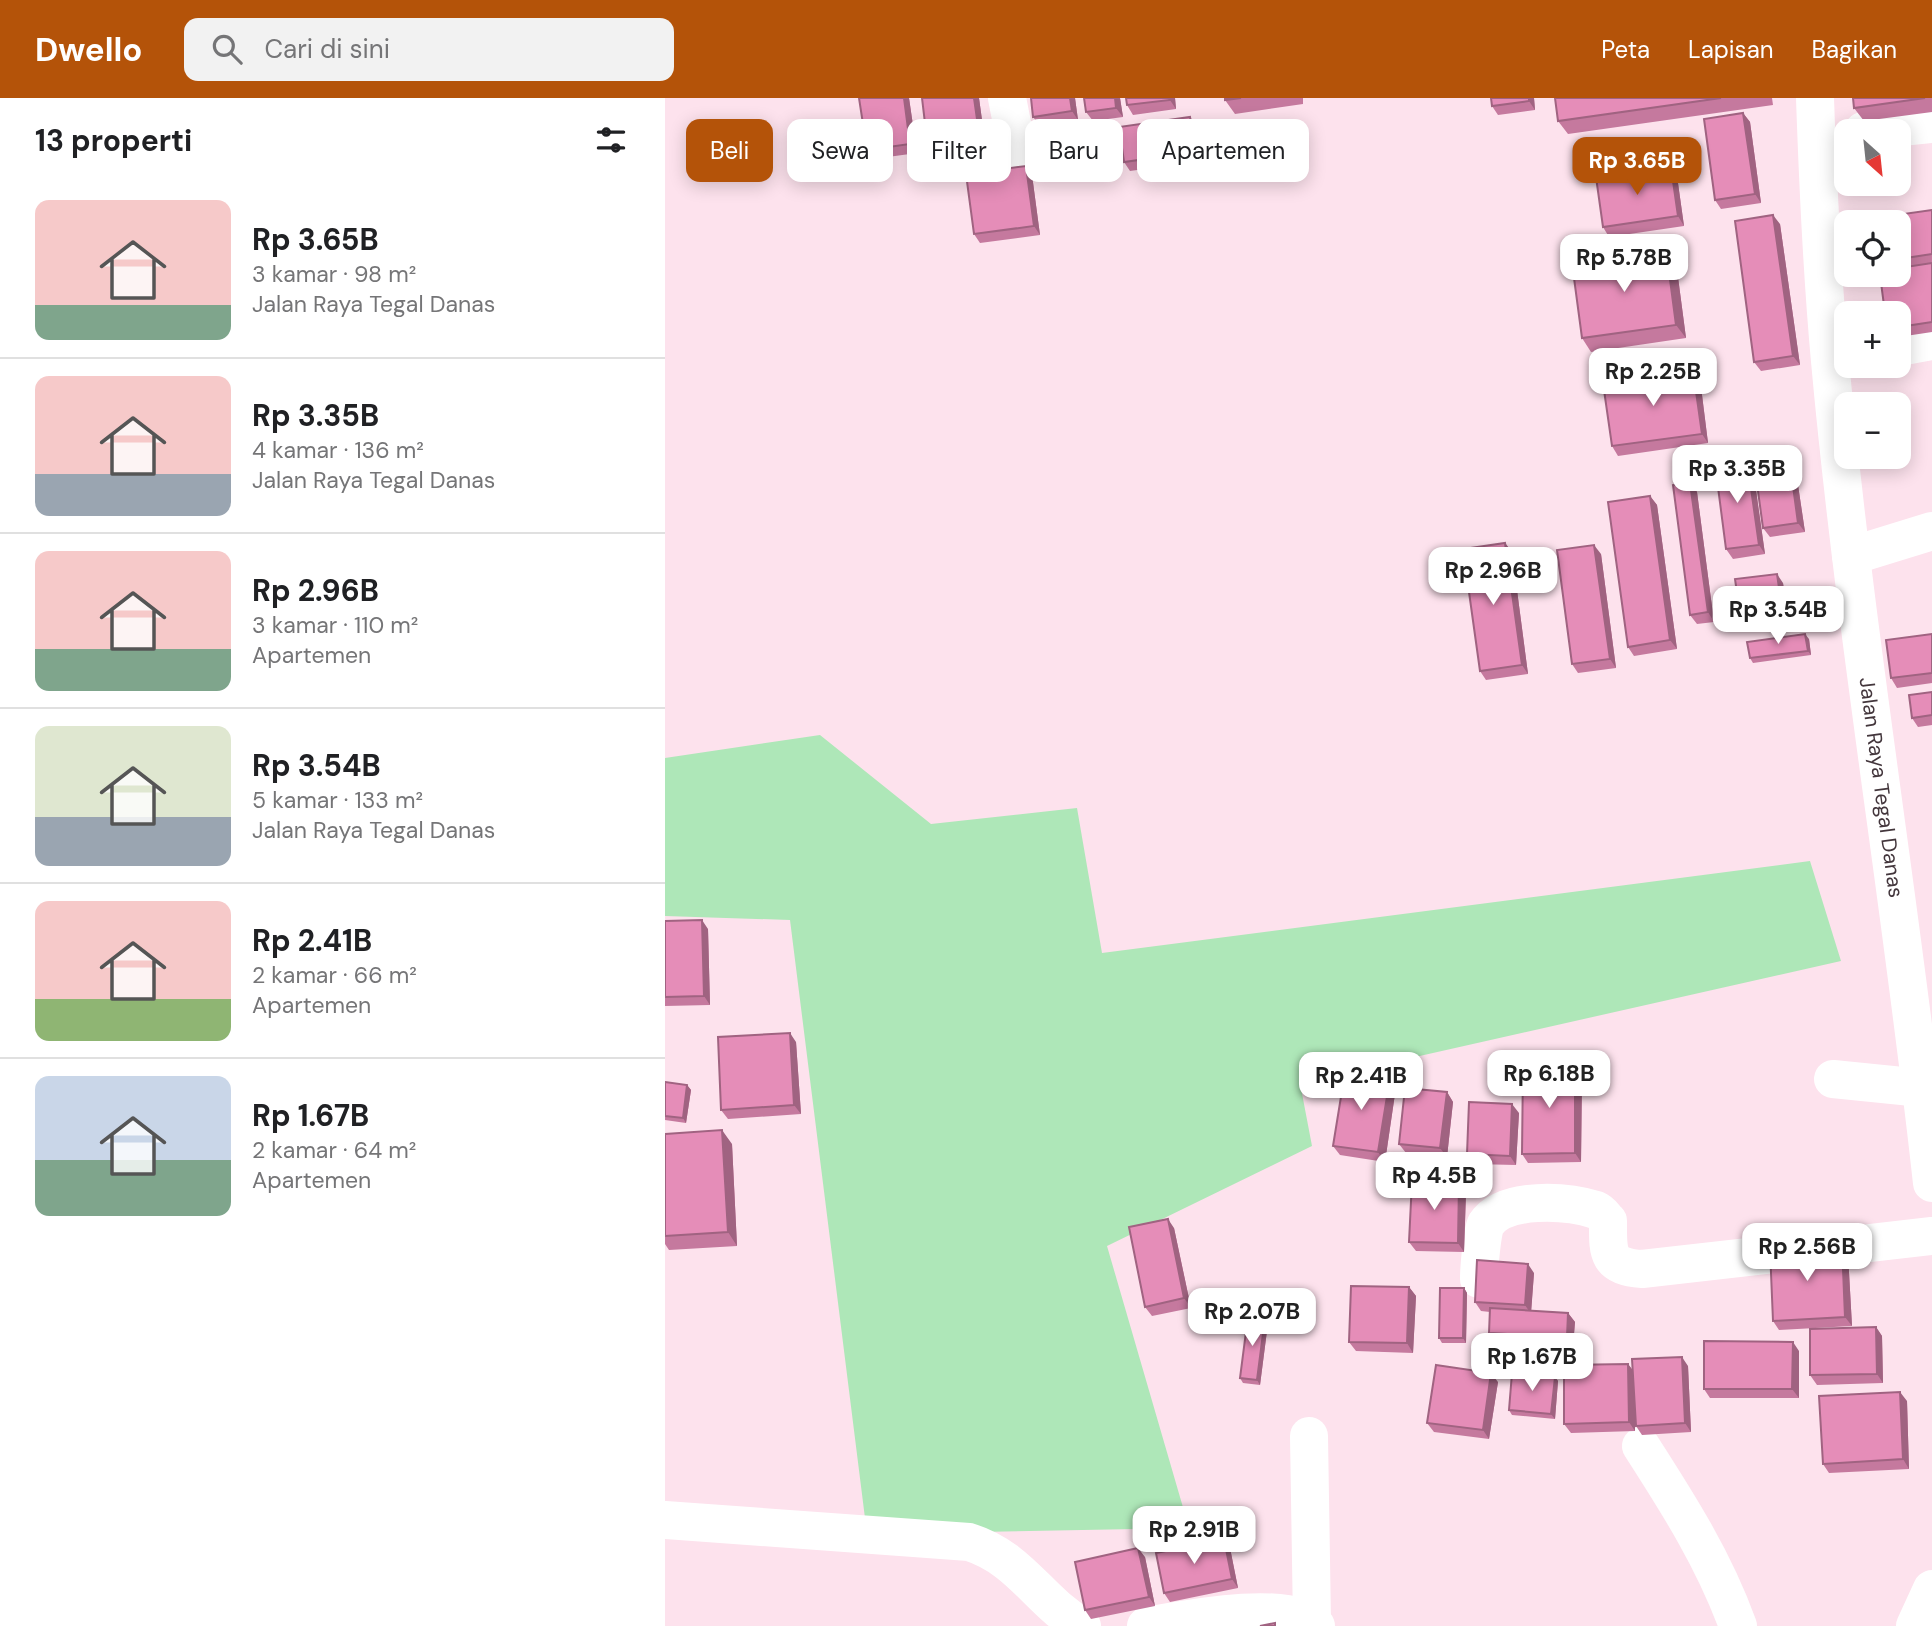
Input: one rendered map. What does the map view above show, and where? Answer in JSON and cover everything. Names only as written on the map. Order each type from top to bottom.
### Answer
[{"type":"street","points":[[1007,98],[1019,159]]},
{"type":"street","name":"Jalan Raya Tegal Danas","points":[[1815,98],[1831,134],[1836,301]]},
{"type":"street","points":[[1911,126],[1932,124]]},
{"type":"street","points":[[1911,345],[1932,341]]},
{"type":"street","name":"Jalan Raya Tegal Danas","points":[[1839,378],[1851,556],[1922,1088],[1932,1183]]},
{"type":"street","points":[[1851,556],[1932,531]]},
{"type":"street","points":[[1833,1079],[1922,1088]]},
{"type":"street","points":[[1479,1279],[1485,1226],[1495,1215],[1513,1206],[1546,1202],[1598,1211],[1608,1221],[1608,1248],[1611,1258],[1619,1265],[1630,1268],[1642,1269],[1932,1236]]},
{"type":"street","points":[[1309,1436],[1314,1624]]},
{"type":"street","points":[[1641,1446],[1691,1523],[1723,1584],[1738,1626]]},
{"type":"street","points":[[665,1520],[969,1542],[1008,1560],[1063,1613],[1082,1626]]},
{"type":"street","points":[[1915,1625],[1932,1589]]},
{"type":"street","points":[[1146,1626],[1202,1616],[1280,1612],[1298,1615],[1314,1624]]},
{"type":"green space","points":[[820,735],[931,824],[1077,808],[1102,953],[1810,861],[1841,961],[1300,1083],[1312,1146],[1107,1246],[1189,1528],[867,1534],[790,920],[665,916],[665,758]]},
{"type":"building","points":[[859,98],[904,98],[907,144],[893,146],[893,119],[862,119]]},
{"type":"building","points":[[922,98],[974,98],[977,119],[924,119]]},
{"type":"building","points":[[1031,98],[1070,98],[1072,111],[1033,117]]},
{"type":"building","points":[[1084,98],[1115,98],[1116,108],[1086,112]]},
{"type":"building","points":[[1126,98],[1169,98],[1170,100],[1127,105]]},
{"type":"building","points":[[1491,98],[1529,98],[1529,101],[1492,106]]},
{"type":"building","points":[[1555,98],[1721,98],[1558,121]]},
{"type":"building","points":[[1853,98],[1925,98],[1854,108]]},
{"type":"building","points":[[1743,113],[1755,194],[1715,200],[1704,119]]},
{"type":"building","points":[[1137,124],[1137,160],[1124,162],[1123,126]]},
{"type":"building","points":[[1025,166],[1025,182],[1028,182],[1034,226],[974,234],[967,182],[1011,182],[1011,168]]},
{"type":"building","points":[[1671,167],[1678,216],[1603,227],[1596,177]]},
{"type":"building","points":[[1932,210],[1932,254],[1911,257],[1911,213]]},
{"type":"building","points":[[1773,215],[1793,356],[1754,362],[1735,221]]},
{"type":"building","points":[[1666,249],[1676,325],[1582,338],[1572,263]]},
{"type":"building","points":[[1932,263],[1932,322],[1911,325],[1911,301],[1883,301],[1882,287],[1911,287],[1911,266]]},
{"type":"building","points":[[1693,370],[1702,434],[1612,446],[1603,383]]},
{"type":"building","points":[[1788,449],[1798,523],[1763,528],[1753,454]]},
{"type":"building","points":[[1747,460],[1759,545],[1726,549],[1715,464]]},
{"type":"building","points":[[1690,483],[1708,612],[1690,615],[1673,485]]},
{"type":"building","points":[[1650,496],[1670,640],[1628,647],[1608,502]]},
{"type":"building","points":[[1505,543],[1522,665],[1480,671],[1463,549]]},
{"type":"building","points":[[1594,545],[1610,659],[1572,664],[1557,550]]},
{"type":"building","points":[[1777,574],[1783,615],[1741,621],[1735,579]]},
{"type":"building","points":[[1805,634],[1808,651],[1750,658],[1747,642]]},
{"type":"building","points":[[1932,634],[1932,673],[1891,678],[1886,640]]},
{"type":"building","points":[[1932,692],[1932,715],[1912,718],[1909,695]]},
{"type":"building","points":[[702,920],[704,996],[665,997],[665,921]]},
{"type":"building","points":[[790,1033],[794,1105],[721,1110],[718,1037]]},
{"type":"building","points":[[1523,1066],[1575,1066],[1575,1153],[1522,1154]]},
{"type":"building","points":[[1345,1072],[1390,1078],[1378,1152],[1333,1146]]},
{"type":"building","points":[[665,1082],[687,1085],[683,1118],[665,1116]]},
{"type":"building","points":[[1405,1088],[1447,1092],[1440,1148],[1399,1144]]},
{"type":"building","points":[[1469,1102],[1512,1104],[1510,1156],[1467,1154]]},
{"type":"building","points":[[722,1130],[728,1232],[665,1236],[665,1134]]},
{"type":"building","points":[[1412,1181],[1459,1183],[1458,1243],[1409,1242]]},
{"type":"building","points":[[1168,1219],[1184,1298],[1145,1307],[1129,1227]]},
{"type":"building","points":[[1842,1245],[1845,1317],[1773,1321],[1770,1249]]},
{"type":"building","points":[[1477,1260],[1528,1264],[1525,1305],[1475,1302]]},
{"type":"building","points":[[1351,1286],[1409,1287],[1407,1343],[1349,1342]]},
{"type":"building","points":[[1440,1288],[1464,1288],[1463,1338],[1439,1338]]},
{"type":"building","points":[[1490,1308],[1568,1313],[1567,1337],[1489,1333]]},
{"type":"building","points":[[1248,1316],[1265,1318],[1257,1380],[1240,1378]]},
{"type":"building","points":[[1876,1327],[1877,1374],[1810,1375],[1810,1329]]},
{"type":"building","points":[[1704,1341],[1793,1342],[1792,1389],[1704,1389]]},
{"type":"building","points":[[1682,1357],[1685,1423],[1636,1426],[1632,1359]]},
{"type":"building","points":[[1628,1364],[1629,1422],[1564,1424],[1564,1365]]},
{"type":"building","points":[[1436,1365],[1491,1373],[1483,1430],[1427,1423]]},
{"type":"building","points":[[1512,1373],[1555,1377],[1551,1414],[1509,1410]]},
{"type":"building","points":[[1900,1392],[1903,1459],[1823,1464],[1819,1396]]},
{"type":"building","points":[[1224,1539],[1232,1579],[1164,1593],[1156,1553]]},
{"type":"building","points":[[1138,1548],[1149,1597],[1085,1610],[1075,1562]]}]
